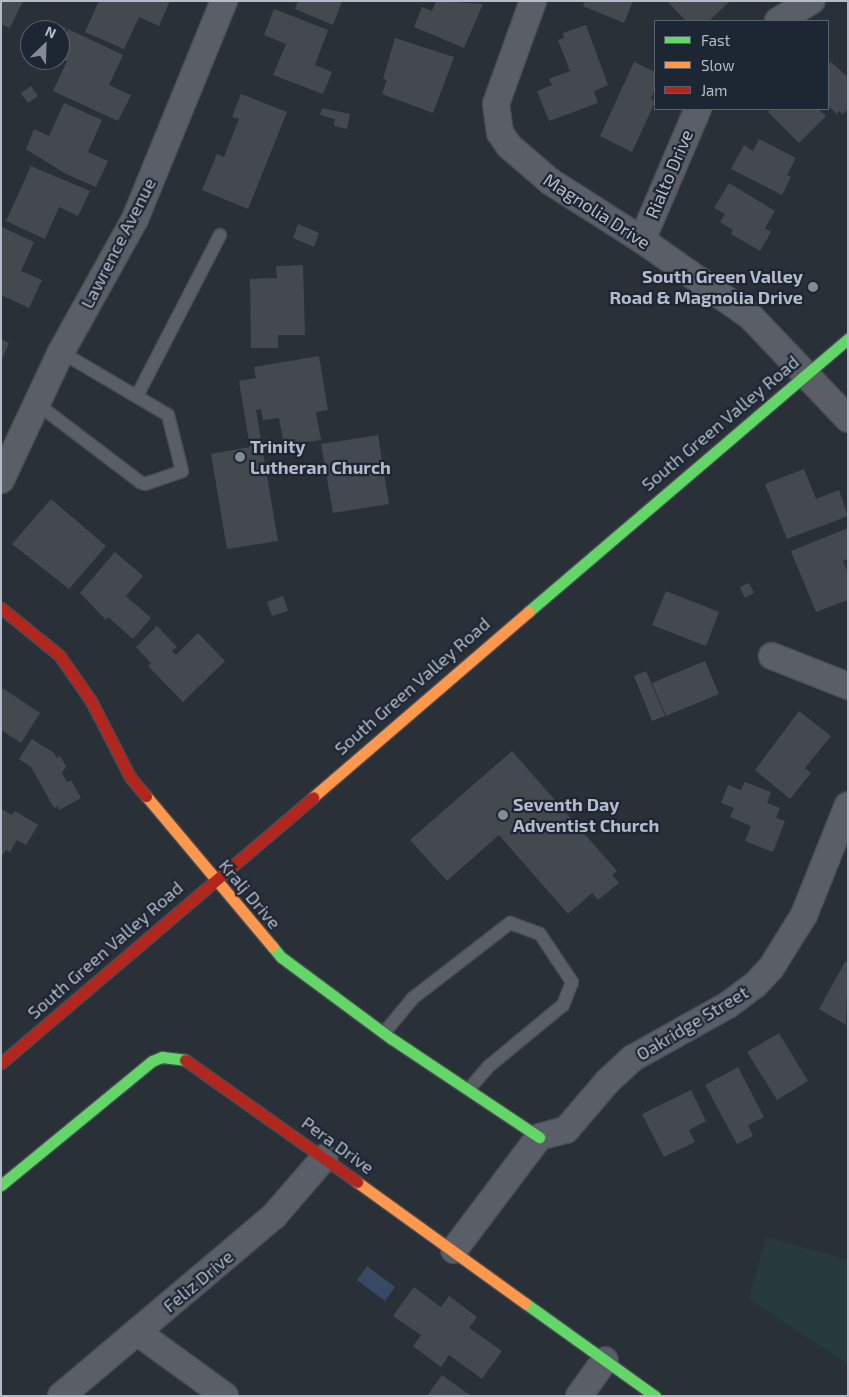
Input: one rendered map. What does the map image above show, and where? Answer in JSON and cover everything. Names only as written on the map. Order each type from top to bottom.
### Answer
[{"type":"street","name":"Lawrence Avenue","points":[[1,480],[60,352],[135,219],[224,1]]},
{"type":"street","name":"Magnolia Drive","points":[[533,1],[500,86],[496,104],[500,133],[523,161],[642,240],[751,317],[806,372]]},
{"type":"street","points":[[780,20],[811,1]]},
{"type":"street","name":"Rialto Drive","points":[[642,240],[698,110]]},
{"type":"street","name":"South Green Valley Road","points":[[1,1063],[806,372],[848,339]]},
{"type":"street","points":[[806,372],[848,419]]},
{"type":"street","name":"Kralj Drive","points":[[1,608],[59,655],[91,701],[130,776],[281,957],[384,1033],[539,1137]]},
{"type":"street","points":[[772,656],[848,686]]},
{"type":"street","name":"Oakridge Street","points":[[539,1137],[566,1130],[607,1082],[648,1047],[710,1016],[755,984],[783,950],[804,915],[848,805]]},
{"type":"street","name":"Pera Drive","points":[[1,1185],[152,1060],[162,1057],[189,1061],[203,1069],[655,1396]]},
{"type":"street","points":[[454,1250],[539,1137]]},
{"type":"street","name":"Feliz Drive","points":[[61,1396],[274,1216],[324,1158]]},
{"type":"street","points":[[137,1332],[225,1396]]},
{"type":"street","points":[[579,1396],[605,1360]]},
{"type":"lane","points":[[137,396],[220,235]]},
{"type":"lane","points":[[36,403],[140,482],[145,484],[180,474],[182,471],[171,419],[137,396],[60,352]]},
{"type":"lane","points":[[384,1033],[413,998],[510,924],[540,934],[572,982],[563,1005],[489,1066],[468,1089]]},
{"type":"green space","points":[[766,1237],[848,1260],[848,1364],[749,1299]]},
{"type":"water","points":[[367,1266],[395,1287],[385,1301],[357,1280]]},
{"type":"building","points":[[1,1],[23,1],[10,28],[1,24]]},
{"type":"building","points":[[99,1],[170,1],[159,26],[139,17],[124,49],[85,32]]},
{"type":"building","points":[[298,1],[342,1],[333,25],[295,9]]},
{"type":"building","points":[[436,1],[483,4],[464,48],[414,27],[422,7],[432,11]]},
{"type":"building","points":[[585,1],[633,1],[624,23],[583,6]]},
{"type":"building","points":[[667,1],[730,1],[710,20],[685,20]]},
{"type":"building","points":[[274,9],[328,30],[315,65],[332,72],[323,94],[273,75],[286,44],[264,35]]},
{"type":"building","points":[[586,25],[608,85],[594,91],[598,103],[549,121],[537,91],[552,85],[549,79],[570,71],[558,40],[564,38],[563,33]]},
{"type":"building","points":[[70,30],[123,55],[109,85],[131,95],[118,121],[53,91],[63,70],[70,70]]},
{"type":"building","points":[[395,38],[454,57],[433,113],[382,94],[387,80],[383,79]]},
{"type":"building","points":[[634,62],[654,72],[654,91],[651,98],[654,104],[632,152],[600,136]]},
{"type":"building","points":[[831,62],[848,77],[848,109],[843,114],[839,111],[837,114],[829,107],[829,65]]},
{"type":"building","points":[[31,86],[38,96],[28,103],[21,93]]},
{"type":"building","points":[[241,94],[287,112],[248,209],[202,190],[217,154],[224,157],[239,119],[232,117]]},
{"type":"building","points":[[64,103],[102,120],[88,152],[108,161],[96,187],[66,174],[26,149],[34,129],[49,136]]},
{"type":"building","points":[[322,108],[350,114],[347,129],[334,126],[335,119],[320,115]]},
{"type":"building","points":[[770,110],[819,110],[826,116],[799,143],[768,112]]},
{"type":"building","points":[[759,139],[796,158],[787,175],[791,177],[782,195],[731,169],[744,145],[753,151]]},
{"type":"building","points":[[31,166],[90,191],[78,216],[59,207],[45,239],[6,221]]},
{"type":"building","points":[[729,183],[775,211],[765,228],[771,232],[760,251],[731,234],[733,230],[720,222],[725,214],[714,208]]},
{"type":"building","points":[[298,224],[319,233],[314,247],[293,238]]},
{"type":"building","points":[[2,227],[34,242],[21,271],[42,280],[29,308],[1,295]]},
{"type":"building","points":[[303,265],[305,335],[278,335],[278,348],[251,348],[250,279],[277,278],[276,266]]},
{"type":"building","points":[[1,339],[9,343],[1,361]]},
{"type":"building","points":[[319,356],[328,410],[316,412],[321,440],[284,446],[279,418],[263,420],[261,409],[256,410],[278,541],[227,549],[211,454],[250,447],[239,381],[256,378],[254,367]]},
{"type":"building","points":[[378,435],[389,504],[333,513],[321,444]]},
{"type":"building","points":[[804,469],[816,499],[839,490],[848,516],[787,539],[765,484]]},
{"type":"building","points":[[51,499],[106,546],[69,589],[12,544]]},
{"type":"building","points":[[848,528],[848,559],[843,561],[848,573],[848,600],[816,612],[791,551]]},
{"type":"building","points":[[115,552],[143,576],[126,596],[151,618],[133,639],[108,617],[106,620],[80,593]]},
{"type":"building","points":[[749,583],[754,593],[745,598],[740,587]]},
{"type":"building","points":[[666,591],[719,612],[706,646],[652,625]]},
{"type":"building","points":[[283,596],[288,611],[272,616],[267,602]]},
{"type":"building","points":[[157,626],[177,647],[172,651],[176,655],[198,633],[225,661],[183,702],[148,666],[151,663],[136,647]]},
{"type":"building","points":[[705,661],[719,694],[666,716],[652,683]]},
{"type":"building","points":[[646,671],[665,716],[652,721],[634,676]]},
{"type":"building","points":[[1,687],[40,713],[21,743],[1,730]]},
{"type":"building","points":[[799,711],[831,736],[805,768],[811,773],[790,799],[755,770]]},
{"type":"building","points":[[32,739],[54,753],[57,758],[60,756],[66,766],[62,773],[67,782],[71,780],[81,798],[59,810],[58,806],[54,808],[31,767],[19,759]]},
{"type":"building","name":"Seventh Day Adventist Church","points":[[512,751],[617,871],[612,875],[619,883],[598,900],[592,893],[568,914],[499,835],[447,881],[410,840]]},
{"type":"building","points":[[745,782],[771,792],[767,803],[780,808],[776,818],[785,821],[773,852],[745,841],[751,826],[730,817],[734,808],[721,803],[728,785],[741,790]]},
{"type":"building","points":[[1,809],[12,815],[15,811],[38,825],[26,845],[17,840],[10,852],[6,850],[1,857]]},
{"type":"building","points":[[845,962],[848,963],[846,1025],[819,1009]]},
{"type":"building","points":[[779,1033],[808,1081],[777,1100],[747,1052]]},
{"type":"building","points":[[738,1067],[764,1117],[748,1125],[753,1136],[737,1144],[705,1085]]},
{"type":"building","points":[[691,1090],[706,1121],[689,1130],[695,1142],[664,1157],[642,1114]]},
{"type":"building","points":[[414,1287],[441,1307],[449,1296],[477,1317],[469,1328],[502,1351],[482,1379],[449,1355],[441,1367],[413,1346],[421,1335],[393,1316]]},
{"type":"building","points":[[442,1375],[471,1396],[427,1396]]},
{"type":"traffic: fast","points":[[528,612],[848,339]]},
{"type":"traffic: fast","points":[[272,946],[281,957],[392,1039],[539,1137]]},
{"type":"traffic: fast","points":[[1,1185],[152,1061],[162,1057],[185,1060]]},
{"type":"traffic: fast","points":[[525,1303],[655,1396]]},
{"type":"traffic: slow","points":[[313,797],[528,612]]},
{"type":"traffic: slow","points":[[146,796],[272,946]]},
{"type":"traffic: slow","points":[[357,1182],[525,1303]]},
{"type":"traffic: jam","points":[[1,608],[59,655],[91,701],[130,777],[146,796]]},
{"type":"traffic: jam","points":[[1,1063],[313,797]]},
{"type":"traffic: jam","points":[[185,1060],[357,1182]]},
{"type":"place","name":"South Green Valley Road & Magnolia Drive","points":[[813,287]]},
{"type":"place","name":"Trinity Lutheran Church","points":[[240,457]]},
{"type":"place","name":"Seventh Day Adventist Church","points":[[503,815]]}]
